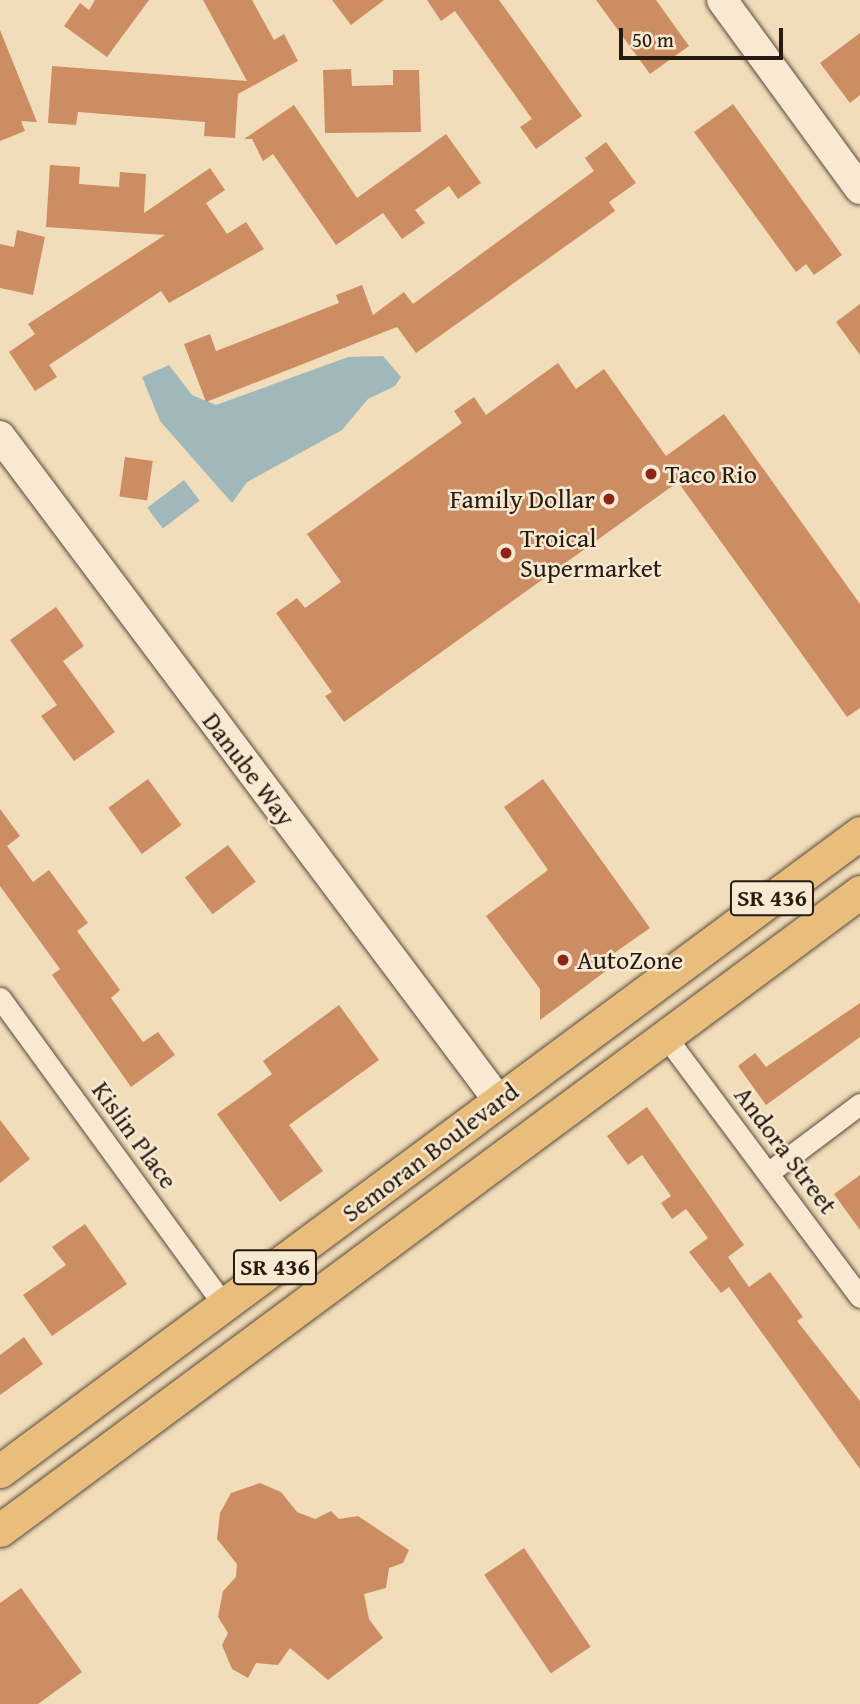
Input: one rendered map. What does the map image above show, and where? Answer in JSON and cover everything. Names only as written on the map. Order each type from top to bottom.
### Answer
[{"type":"main road","name":"Semoran Boulevard","points":[[0,1471],[860,833]]},
{"type":"main road","name":"Semoran Boulevard","points":[[0,1530],[860,892]]},
{"type":"main road","points":[[521,1143],[524,1098],[551,1063]]},
{"type":"main road","points":[[466,1184],[489,1153],[499,1101]]},
{"type":"street","points":[[722,0],[860,189]]},
{"type":"street","name":"Danube Way","points":[[0,436],[499,1101]]},
{"type":"street","name":"Kislin Place","points":[[0,998],[224,1305]]},
{"type":"street","name":"Andora Street","points":[[666,1037],[860,1297]]},
{"type":"street","points":[[768,1173],[860,1104]]},
{"type":"water","points":[[383,356],[401,377],[395,386],[368,399],[342,430],[247,482],[232,503],[160,421],[142,377],[169,365],[192,395],[216,405],[348,357]]},
{"type":"water","points":[[184,480],[200,501],[163,528],[147,508]]},
{"type":"building","points":[[95,0],[149,0],[107,57],[64,26],[80,3],[89,10]]},
{"type":"building","points":[[203,0],[252,0],[274,40],[284,34],[298,61],[238,94],[235,138],[204,136],[205,122],[78,112],[76,125],[48,123],[52,66],[247,81]]},
{"type":"building","points":[[332,0],[384,0],[351,25]]},
{"type":"building","points":[[427,0],[499,0],[582,116],[536,149],[520,127],[532,119],[455,11],[441,21]]},
{"type":"building","points":[[596,0],[656,0],[689,46],[650,74]]},
{"type":"building","points":[[0,30],[37,122],[21,121],[25,131],[0,141]]},
{"type":"building","points":[[860,33],[860,95],[850,103],[820,63]]},
{"type":"building","points":[[351,69],[352,86],[393,85],[393,70],[419,70],[421,132],[325,133],[323,70]]},
{"type":"building","points":[[733,104],[842,255],[814,275],[806,264],[796,272],[694,132]]},
{"type":"building","points":[[294,105],[357,198],[446,134],[481,183],[458,199],[449,186],[415,210],[425,223],[402,239],[383,213],[336,245],[273,154],[263,161],[252,139],[244,139]]},
{"type":"building","points":[[606,142],[636,183],[609,202],[615,211],[416,353],[397,327],[206,402],[184,344],[210,334],[216,351],[339,303],[336,295],[362,285],[373,315],[404,292],[413,304],[594,171],[585,158]]},
{"type":"building","points":[[50,165],[80,167],[79,184],[119,187],[120,172],[146,174],[144,213],[210,168],[225,190],[206,203],[227,234],[246,222],[264,249],[169,303],[161,291],[49,365],[57,377],[35,391],[9,352],[35,334],[28,324],[165,235],[46,227]]},
{"type":"building","points":[[17,230],[45,237],[33,295],[0,288],[0,244],[14,247]]},
{"type":"building","points":[[860,304],[860,355],[836,322]]},
{"type":"building","points":[[558,363],[576,389],[604,369],[666,456],[724,414],[860,604],[860,708],[847,717],[678,482],[344,722],[325,696],[332,692],[276,613],[297,598],[305,608],[341,582],[307,534],[462,423],[454,411],[474,397],[486,415]]},
{"type":"building","points":[[125,457],[153,461],[147,501],[119,497]]},
{"type":"building","points":[[56,607],[84,646],[63,661],[115,732],[74,761],[41,716],[57,705],[10,640]]},
{"type":"building","points":[[148,779],[182,825],[142,854],[108,808]]},
{"type":"building","points":[[543,779],[650,928],[600,963],[606,971],[540,1020],[540,989],[486,916],[548,870],[504,807]]},
{"type":"building","points":[[0,809],[20,836],[7,846],[33,882],[49,870],[88,923],[77,931],[120,990],[111,998],[143,1042],[158,1032],[175,1055],[131,1087],[52,975],[60,969],[0,886]]},
{"type":"building","points":[[228,845],[256,882],[213,914],[185,877]]},
{"type":"building","points":[[860,1003],[860,1037],[766,1105],[738,1066],[755,1053],[766,1067]]},
{"type":"building","points":[[339,1005],[379,1060],[289,1125],[323,1171],[280,1202],[217,1114],[272,1074],[263,1061]]},
{"type":"building","points":[[647,1107],[744,1245],[728,1257],[749,1287],[770,1272],[803,1317],[797,1321],[860,1401],[860,1469],[729,1287],[721,1293],[689,1252],[708,1238],[686,1209],[672,1219],[661,1203],[671,1196],[642,1155],[628,1165],[607,1136]]},
{"type":"building","points":[[0,1120],[30,1159],[0,1183]]},
{"type":"building","points":[[860,1175],[860,1230],[834,1194]]},
{"type":"building","points":[[85,1224],[127,1284],[52,1336],[23,1295],[66,1265],[52,1247]]},
{"type":"building","points":[[24,1337],[43,1364],[0,1395],[0,1355]]},
{"type":"building","points":[[260,1483],[281,1492],[297,1512],[315,1519],[331,1511],[339,1519],[358,1516],[409,1550],[403,1563],[389,1568],[386,1588],[364,1594],[369,1619],[383,1638],[328,1680],[290,1648],[278,1665],[256,1663],[248,1678],[232,1669],[222,1645],[228,1633],[218,1617],[223,1591],[236,1577],[237,1564],[217,1539],[220,1513],[231,1493]]},
{"type":"building","points":[[524,1548],[591,1647],[551,1673],[484,1575]]},
{"type":"building","points":[[21,1588],[82,1672],[38,1704],[0,1704],[0,1603]]},
{"type":"place","name":"Taco Rio","points":[[651,474]]},
{"type":"place","name":"Family Dollar","points":[[609,499]]},
{"type":"place","name":"Troical Supermarket","points":[[506,553]]},
{"type":"place","name":"AutoZone","points":[[563,960]]}]
